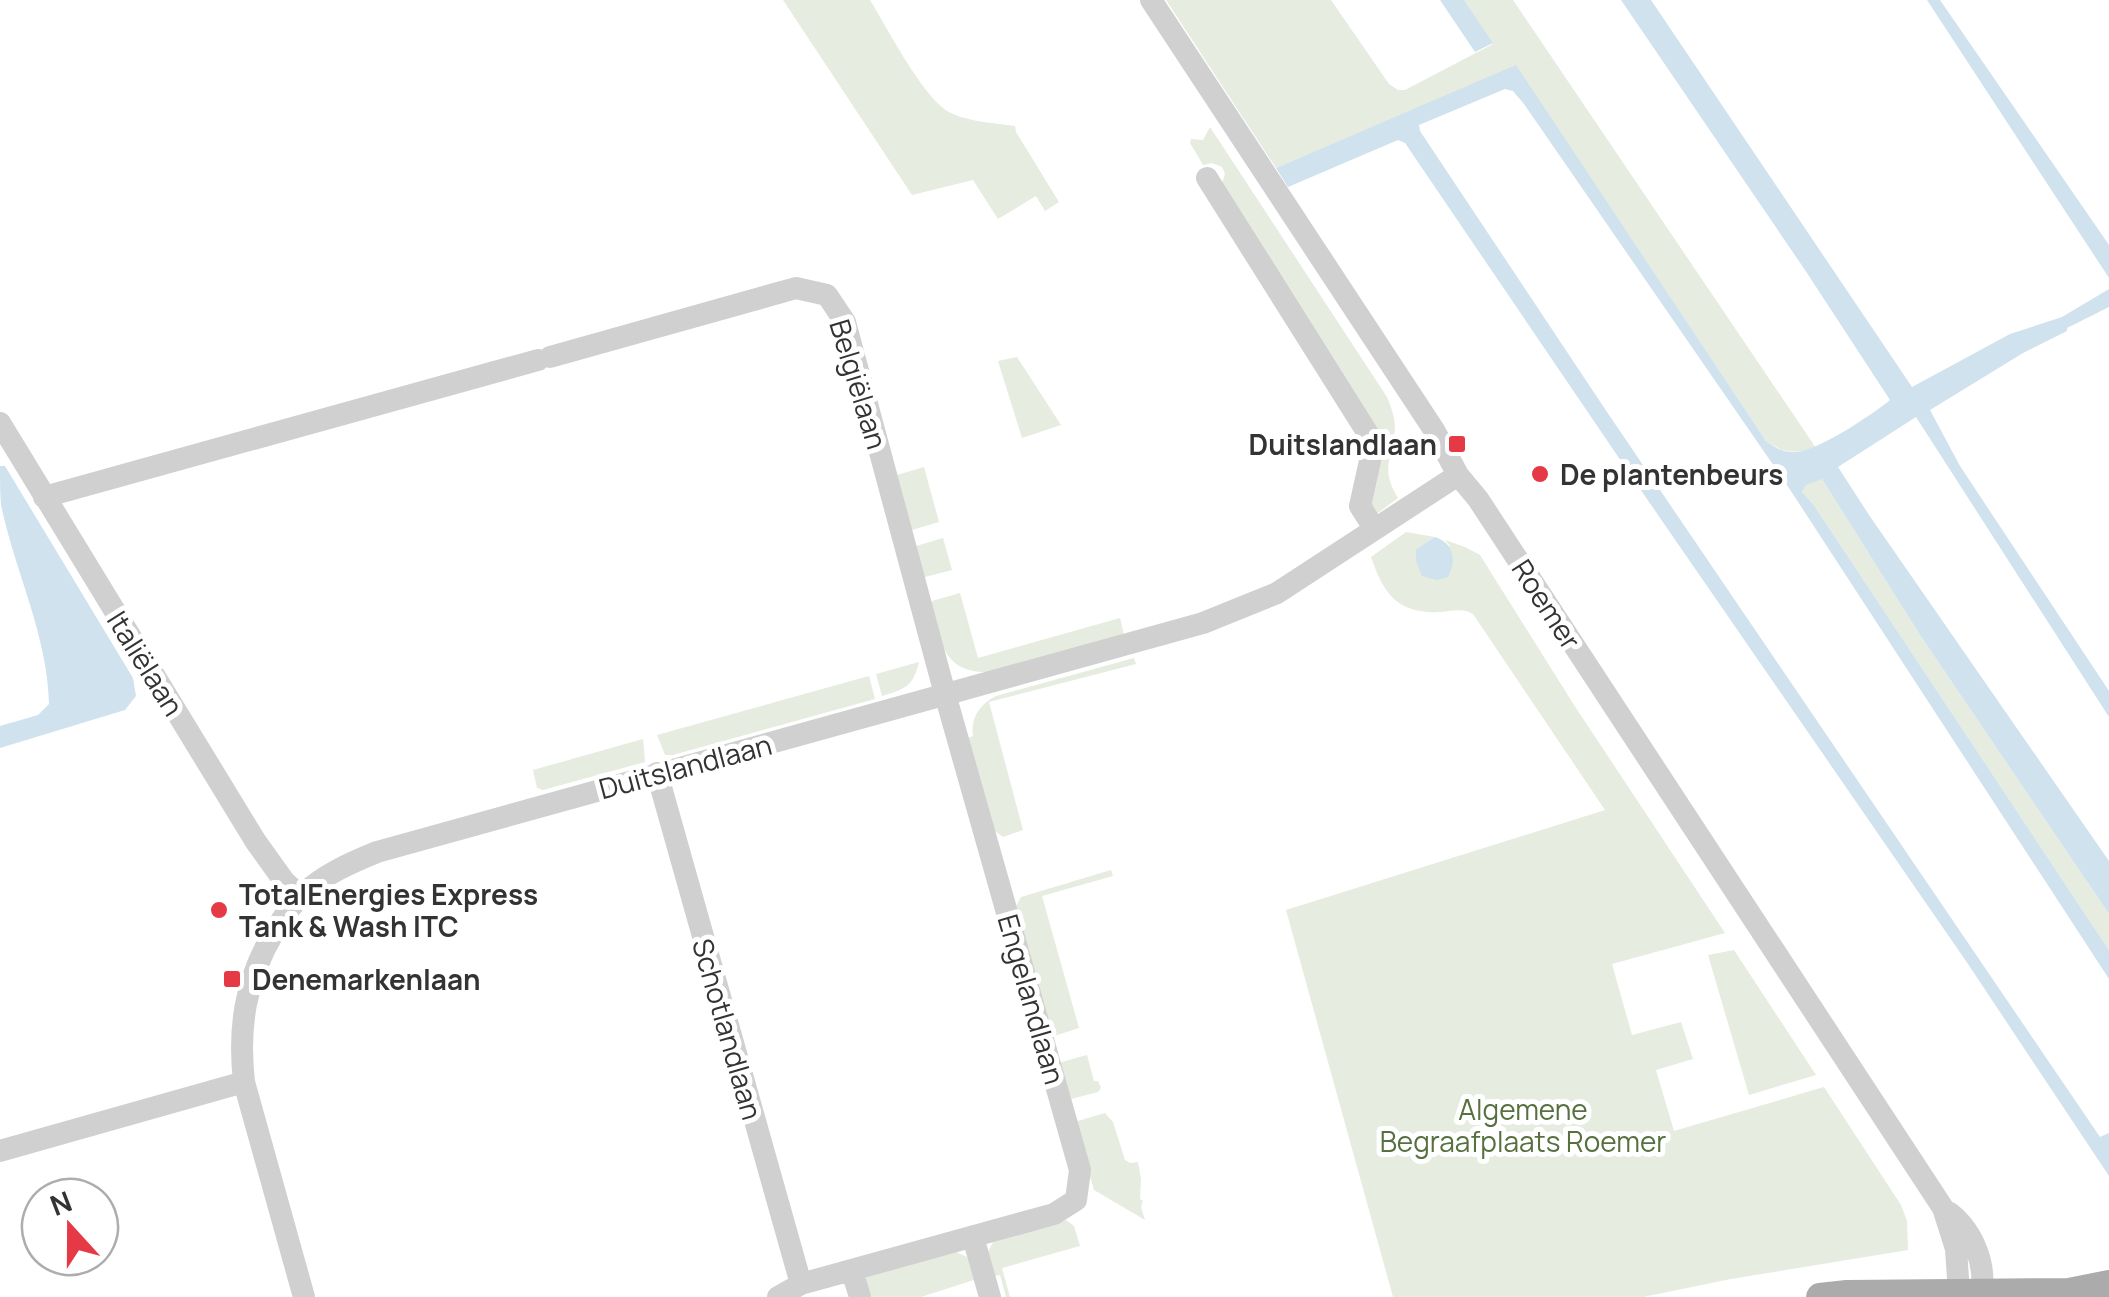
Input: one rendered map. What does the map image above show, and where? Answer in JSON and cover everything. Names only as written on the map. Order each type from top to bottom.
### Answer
[{"type":"main road","points":[[1820,1297],[2069,1292],[2109,1284]]},
{"type":"street","name":"Roemer","points":[[1151,0],[1434,430],[1458,475],[1478,499],[1944,1208],[1959,1220],[1983,1269],[1971,1295]]},
{"type":"street","points":[[1207,178],[1367,432],[1372,447],[1360,506],[1374,528]]},
{"type":"street","name":"Belgiëlaan","points":[[44,497],[796,288],[828,295],[844,322],[945,694]]},
{"type":"street","name":"Italiëlaan","points":[[0,423],[256,842],[300,896]]},
{"type":"street","name":"Duitslandlaan","points":[[304,1297],[244,1082],[240,1050],[250,983],[271,938],[300,896],[338,870],[377,852],[1203,623],[1278,593],[1458,475]]},
{"type":"street","name":"Engelandlaan","points":[[778,1297],[801,1284],[1054,1214],[1076,1200],[1080,1170],[945,694]]},
{"type":"street","name":"Schotlandlaan","points":[[657,773],[801,1284]]},
{"type":"street","points":[[0,1151],[244,1082]]},
{"type":"street","points":[[974,1237],[990,1297]]},
{"type":"street","points":[[852,1271],[860,1297]]},
{"type":"green space","points":[[783,0],[870,0],[907,63],[942,107],[975,121],[1015,126],[1059,202],[1045,211],[1036,196],[998,219],[973,180],[912,195]]},
{"type":"green space","points":[[1166,0],[1331,0],[1389,84],[1405,90],[1493,44],[1464,0],[1513,0],[1816,448],[1790,451],[1766,441],[1516,66],[1276,168]]},
{"type":"green space","points":[[1210,127],[1387,397],[1395,428],[1388,470],[1398,498],[1378,513],[1369,503],[1381,441],[1222,183],[1222,167],[1203,165],[1190,143],[1191,139],[1203,140]]},
{"type":"green space","points":[[1017,357],[1061,425],[1022,438],[998,361]]},
{"type":"green space","points":[[924,467],[939,522],[912,530],[897,475]]},
{"type":"green space","points":[[1822,479],[1920,635],[2109,914],[2109,950],[1802,492]]},
{"type":"green space","name":"Algemene Begraafplaats Roemer","points":[[1406,532],[1435,537],[1416,549],[1416,561],[1450,546],[1445,540],[1480,555],[1725,933],[1612,964],[1632,1035],[1681,1022],[1693,1059],[1656,1070],[1674,1131],[1824,1087],[1901,1205],[1907,1221],[1908,1250],[1643,1297],[1393,1297],[1286,910],[1605,810],[1473,614],[1462,610],[1414,610],[1388,592],[1371,557]]},
{"type":"green space","points":[[943,538],[952,570],[925,577],[916,546]]},
{"type":"green space","points":[[960,593],[978,658],[1120,618],[1124,635],[988,672],[973,671],[961,667],[946,652],[931,605],[932,601]]},
{"type":"green space","points":[[1134,658],[1136,664],[989,702],[1023,830],[1003,837],[992,829],[968,738],[973,736],[973,723],[981,707],[996,696]]},
{"type":"green space","points":[[919,662],[907,686],[882,696],[876,674]]},
{"type":"green space","points":[[869,676],[875,699],[673,755],[665,755],[657,735]]},
{"type":"green space","points":[[643,739],[645,762],[543,790],[537,788],[533,770]]},
{"type":"green space","points":[[1111,870],[1113,876],[1042,896],[1079,1028],[1051,1037],[1015,908],[1021,897]]},
{"type":"green space","points":[[1734,950],[1816,1075],[1749,1095],[1708,955]]},
{"type":"green space","points":[[1087,1055],[1094,1081],[1101,1088],[1071,1099],[1058,1063]]},
{"type":"green space","points":[[1105,1113],[1113,1122],[1125,1160],[1138,1162],[1145,1220],[1094,1190],[1075,1126],[1078,1121]]},
{"type":"green space","points":[[1066,1220],[1074,1226],[1080,1246],[1002,1268],[1010,1297],[1006,1297],[1000,1275],[994,1276],[988,1252],[993,1242]]},
{"type":"green space","points":[[956,1252],[967,1257],[974,1280],[921,1297],[865,1297],[859,1279]]},
{"type":"water","points":[[1440,0],[1464,0],[1493,43],[1475,52]]},
{"type":"water","points":[[1621,0],[1651,0],[1912,387],[2010,334],[2062,317],[2109,289],[2109,307],[2023,353],[1930,410],[1960,466],[2109,691],[2109,717],[1916,417],[1838,467],[2109,861],[2109,914],[1920,635],[1822,479],[1806,485],[1802,492],[2109,950],[2109,979],[1787,485],[1524,104],[1513,91],[1505,89],[1419,125],[1607,412],[2100,1137],[2109,1133],[2109,1176],[1405,143],[1398,140],[1288,187],[1276,168],[1516,65],[1766,441],[1792,452],[1831,439],[1890,400]]},
{"type":"water","points":[[1927,0],[1940,0],[2109,245],[2109,278]]},
{"type":"water","points":[[0,466],[5,466],[133,678],[136,696],[125,710],[0,748],[0,726],[38,715],[49,704],[37,629],[1,505]]},
{"type":"water","points":[[1435,537],[1450,548],[1453,559],[1448,577],[1437,580],[1422,576],[1416,561],[1416,549]]},
{"type":"place","name":"Duitslandlaan","points":[[1457,444]]},
{"type":"place","name":"De plantenbeurs","points":[[1540,474]]},
{"type":"place","name":"TotalEnergies Express Tank & Wash ITC","points":[[219,910]]},
{"type":"place","name":"Denemarkenlaan","points":[[232,979]]}]
